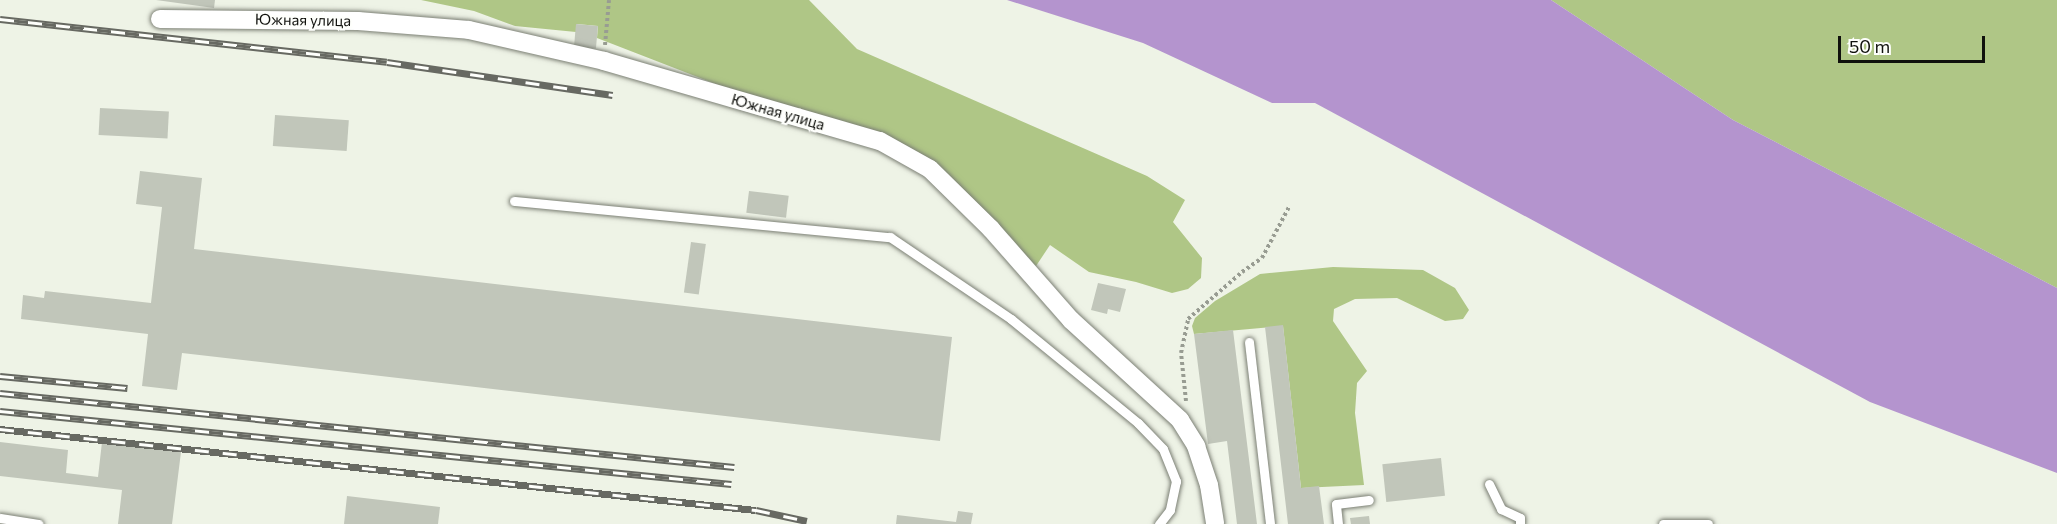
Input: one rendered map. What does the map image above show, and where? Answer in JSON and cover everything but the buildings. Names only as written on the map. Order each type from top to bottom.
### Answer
[{"type":"street","name":"Южная улица","points":[[160,19],[358,21],[469,30],[604,61],[880,141],[930,169],[991,229],[1071,320],[1180,420],[1196,446],[1209,485],[1215,524]]},
{"type":"lane","points":[[514,201],[890,237],[1011,319],[1138,423],[1163,449],[1176,481],[1170,510],[1159,524]]},
{"type":"lane","points":[[1249,342],[1270,524]]},
{"type":"lane","points":[[1489,484],[1501,509],[1520,518],[1520,524]]},
{"type":"lane","points":[[1338,524],[1336,504],[1369,500]]},
{"type":"lane","points":[[0,518],[39,524]]},
{"type":"lane","points":[[1663,524],[1708,524]]},
{"type":"path","points":[[604,61],[609,0]]},
{"type":"path","points":[[1189,411],[1184,388],[1181,353],[1188,319],[1242,272],[1262,258],[1289,207]]},
{"type":"green space","points":[[421,0],[809,0],[857,49],[1147,176],[1185,200],[1173,222],[1202,258],[1201,278],[1188,289],[1172,293],[1136,282],[1089,272],[1050,245],[1036,266],[1014,248],[926,159],[757,100],[597,38],[598,26],[577,24],[576,32],[515,26],[474,11]]},
{"type":"green space","points":[[1551,0],[2057,0],[2057,288],[1733,120]]},
{"type":"green space","points":[[1333,267],[1423,270],[1455,288],[1469,310],[1463,319],[1445,321],[1397,298],[1355,299],[1334,309],[1333,321],[1367,371],[1357,383],[1355,413],[1364,485],[1301,488],[1283,326],[1194,334],[1192,326],[1195,318],[1215,301],[1260,274]]},
{"type":"shaded area","points":[[1007,0],[1551,0],[1733,120],[2057,288],[2057,473],[1870,402],[1315,103],[1272,103],[1143,43]]},
{"type":"railway","points":[[0,19],[387,62],[613,95]]},
{"type":"railway","points":[[0,376],[127,388]]},
{"type":"railway","points":[[0,393],[734,467]]},
{"type":"railway","points":[[0,411],[731,484]]},
{"type":"railway","points":[[0,429],[756,510],[807,521]]}]
